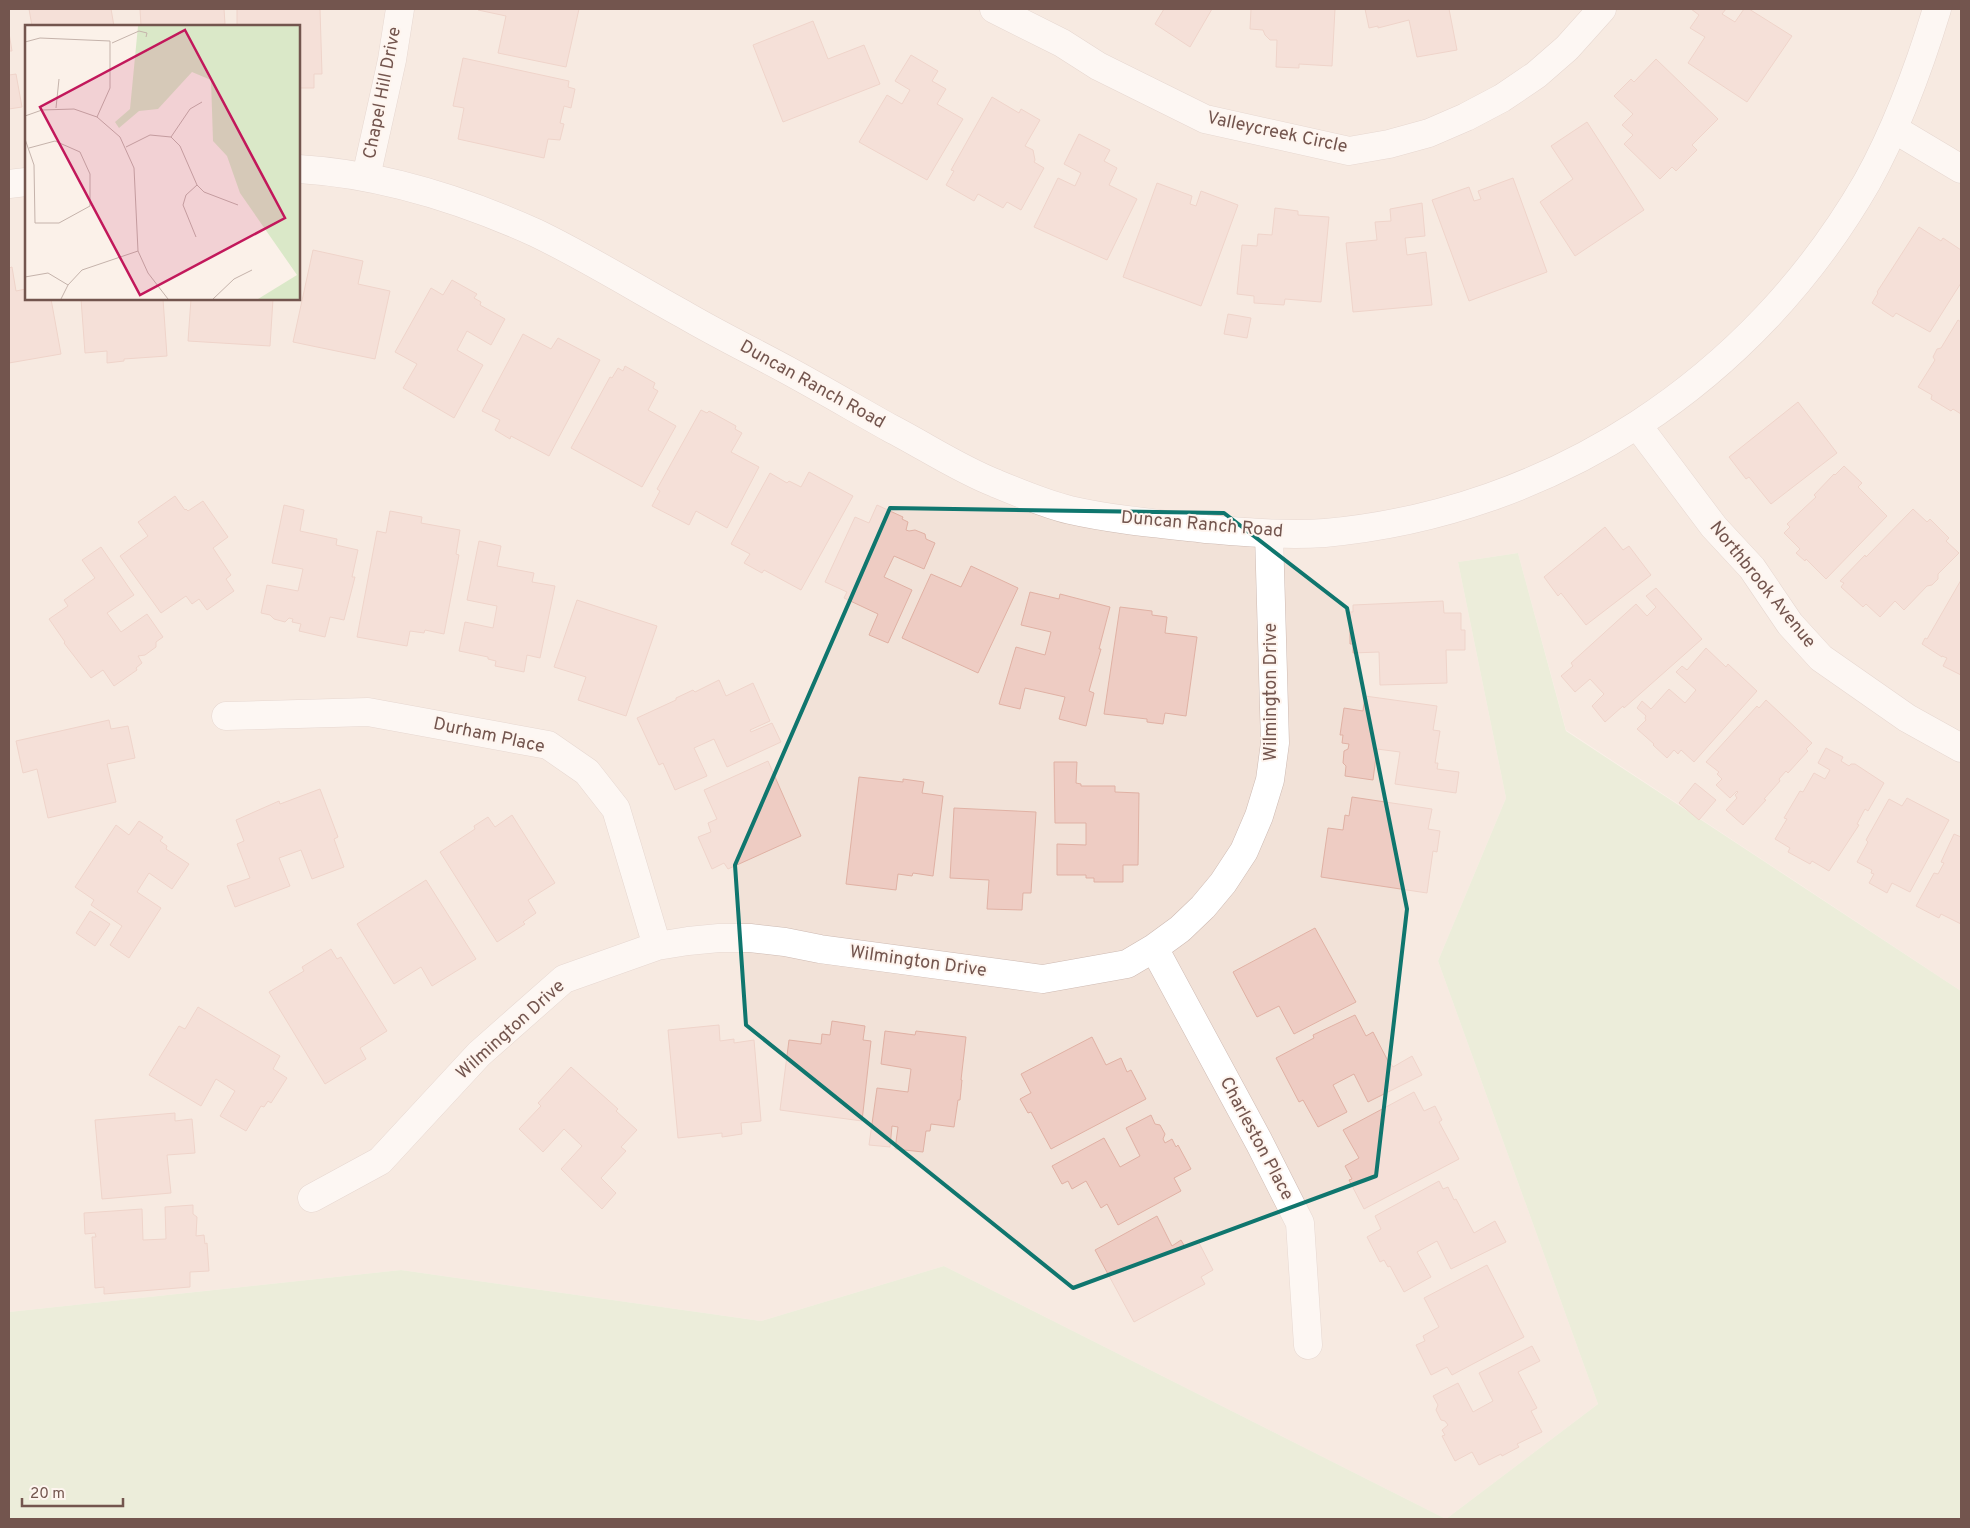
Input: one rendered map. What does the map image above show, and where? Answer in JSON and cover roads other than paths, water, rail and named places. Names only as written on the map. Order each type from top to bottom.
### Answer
[{"type":"street","name":"Chapel Hill Drive","points":[[366,178],[392,60],[400,9]]},
{"type":"street","name":"Valleycreek Circle","points":[[994,9],[1062,42],[1098,66],[1205,119],[1349,151],[1389,144],[1428,133],[1466,117],[1502,98],[1536,75],[1567,48],[1602,9]]},
{"type":"street","name":"Duncan Ranch Road","points":[[300,169],[366,178],[426,191],[484,210],[540,235],[990,481],[1067,509],[1162,524],[1269,534],[1323,533],[1382,525],[1441,512],[1498,494],[1546,475],[1593,452],[1638,426],[1684,393],[1720,363],[1768,317],[1805,274],[1839,228],[1868,180],[1894,129],[1937,9]]},
{"type":"street","points":[[1894,129],[1961,169]]},
{"type":"street","points":[[9,184],[25,182]]},
{"type":"street","name":"Northbrook Avenue","points":[[1638,426],[1714,526],[1752,568],[1790,624],[1821,658],[1907,718],[1961,748]]},
{"type":"street","name":"Wilmington Drive","points":[[312,1198],[380,1161],[479,1054],[564,979],[657,946],[718,938],[750,938],[1043,979],[1127,964],[1154,948],[1191,918],[1223,883],[1244,851],[1259,816],[1270,780],[1275,743],[1269,534]]},
{"type":"street","name":"Durham Place","points":[[226,716],[368,712],[548,745],[586,772],[616,809],[657,946]]},
{"type":"street","name":"Charleston Place","points":[[1154,948],[1300,1222],[1308,1345]]}]
